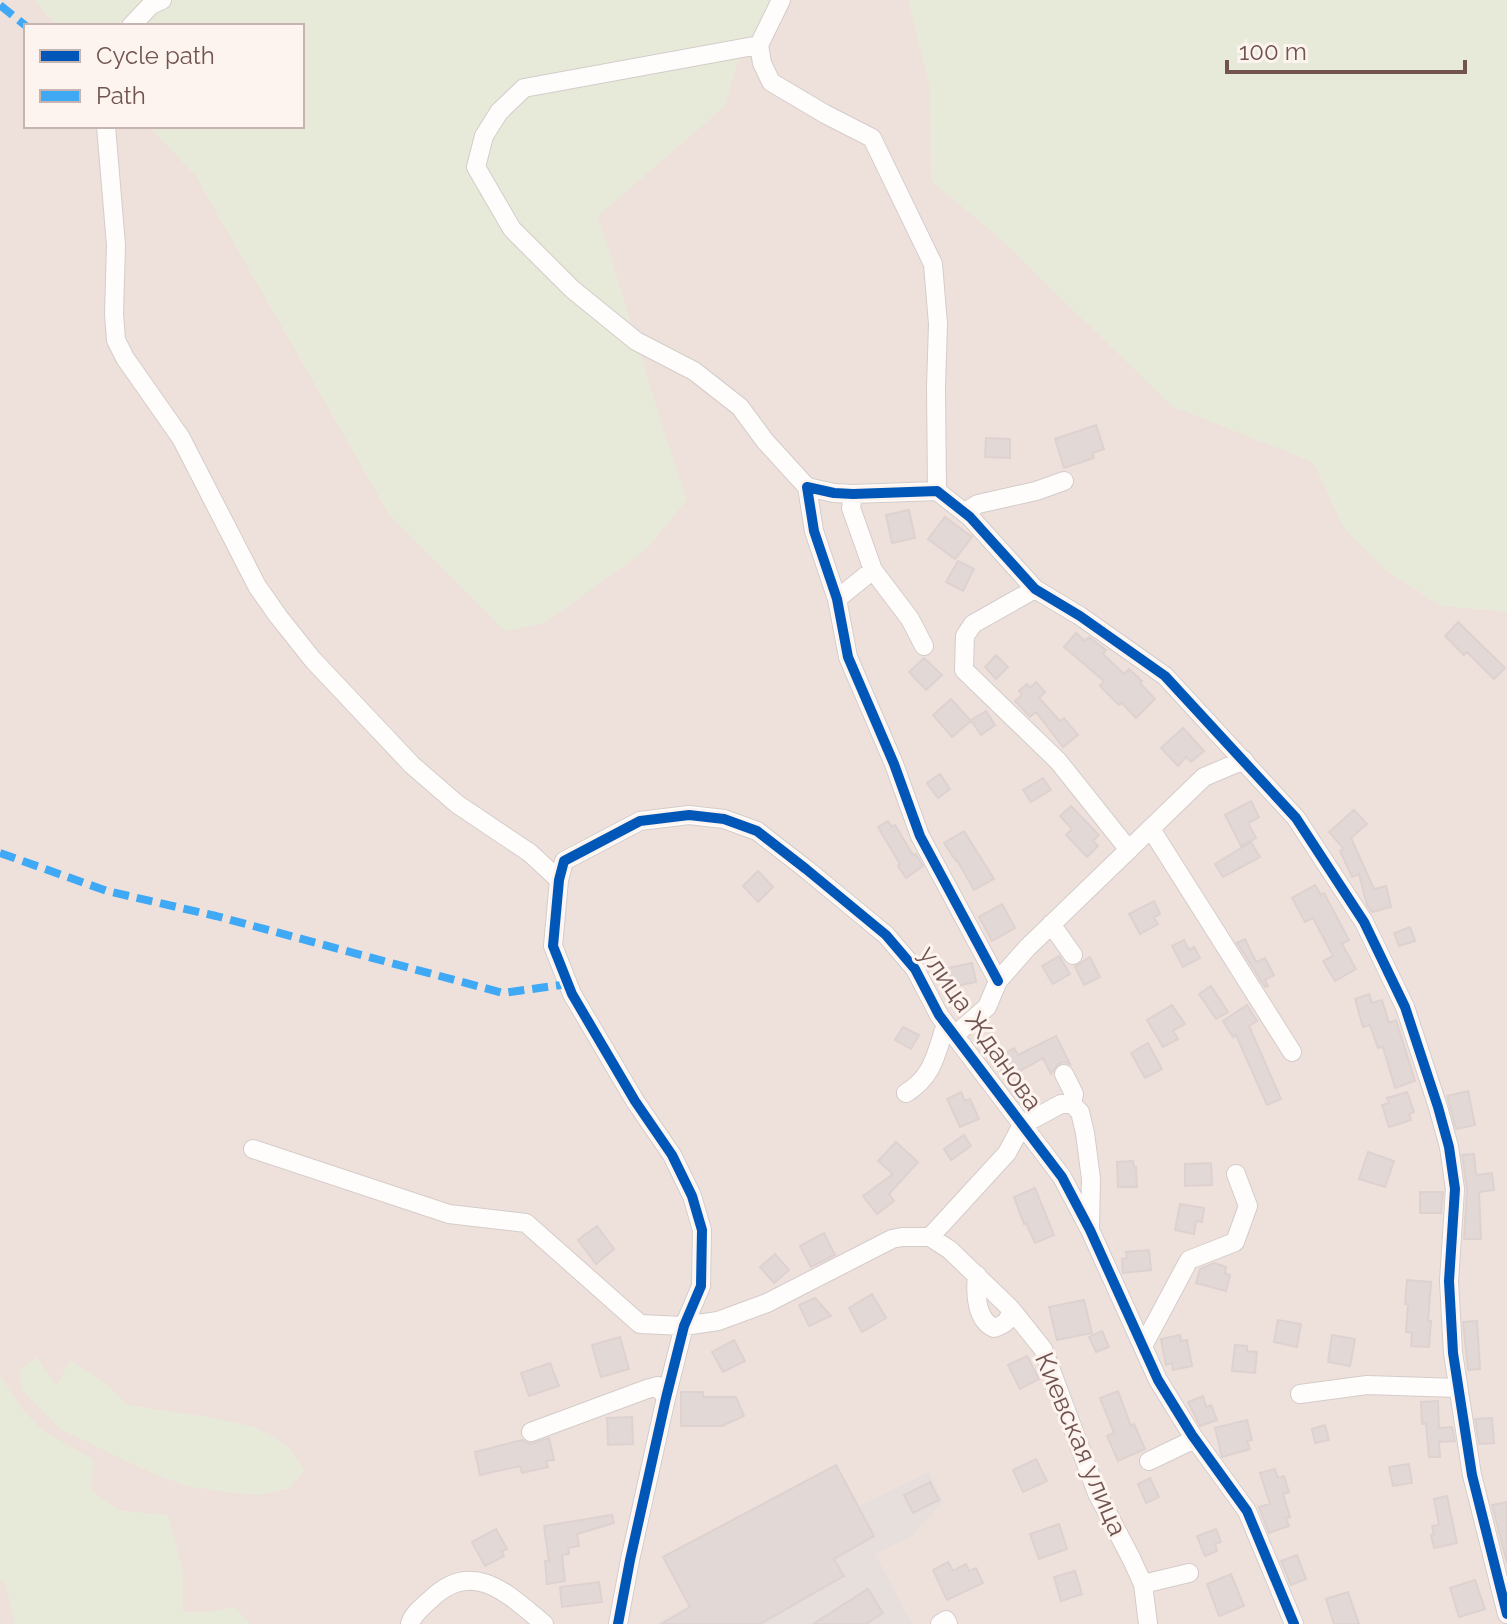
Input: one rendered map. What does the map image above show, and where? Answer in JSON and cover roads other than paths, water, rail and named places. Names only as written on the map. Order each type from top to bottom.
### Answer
[{"type":"street","points":[[133,24],[151,5],[162,0]]},
{"type":"street","points":[[781,0],[759,45],[762,63],[771,82],[872,138],[933,264],[938,324],[937,491]]},
{"type":"street","points":[[759,45],[524,88],[499,112],[484,136],[476,167],[512,229],[572,289],[636,341],[694,371],[740,407],[765,441],[807,487],[814,531],[837,599],[848,657],[894,764],[920,836],[998,981]]},
{"type":"street","points":[[106,128],[116,245],[116,340],[125,358],[181,438],[257,586],[313,660],[412,765],[457,804],[530,853],[559,880],[553,946],[572,994],[635,1101],[672,1155],[692,1196],[702,1230],[701,1286],[684,1326],[666,1398],[618,1624]]},
{"type":"street","points":[[965,512],[978,504],[1036,491],[1064,481]]},
{"type":"street","points":[[807,487],[853,494],[937,491],[965,512],[1035,589],[1080,616],[1165,676],[1296,818],[1364,922],[1405,1007],[1449,1147],[1455,1189],[1449,1281],[1453,1353],[1472,1475],[1507,1614]]},
{"type":"street","points":[[853,494],[851,508],[873,570],[910,619],[924,646]]},
{"type":"street","points":[[837,599],[873,570]]},
{"type":"street","points":[[1035,589],[973,624],[965,636],[964,670],[1058,761],[1129,850]]},
{"type":"street","points":[[906,1093],[927,1076],[950,1030],[987,1007],[998,981],[1051,924],[1204,777],[1244,760]]},
{"type":"street","name":"улица Жданова","points":[[559,880],[564,861],[640,821],[689,815],[724,819],[757,831],[886,935],[915,969],[939,1015],[1062,1177],[1090,1230],[1158,1380],[1195,1439],[1247,1511],[1294,1624]]},
{"type":"street","points":[[1151,829],[1292,1052]]},
{"type":"street","points":[[1051,924],[1073,955]]},
{"type":"street","points":[[1064,1074],[1074,1094],[1072,1104]]},
{"type":"street","points":[[253,1149],[449,1214],[526,1223],[640,1324],[684,1326],[718,1321],[767,1303],[892,1239],[930,1237],[1007,1153],[1022,1125],[1061,1104],[1072,1104],[1080,1112],[1091,1179],[1090,1230]]},
{"type":"street","points":[[1143,1346],[1189,1260],[1235,1242],[1248,1206],[1236,1174]]},
{"type":"street","points":[[1062,1177],[1074,1182],[1091,1179]]},
{"type":"street","name":"Киевская улица","points":[[930,1237],[950,1250],[977,1275],[1011,1309],[1043,1349],[1097,1493],[1143,1584],[1148,1624]]},
{"type":"street","points":[[977,1275],[975,1295],[988,1326],[994,1328],[1005,1324],[1011,1309]]},
{"type":"street","points":[[1300,1394],[1367,1385],[1458,1388]]},
{"type":"street","points":[[531,1432],[658,1386],[666,1398]]},
{"type":"street","points":[[1149,1461],[1195,1439]]},
{"type":"street","points":[[1143,1584],[1189,1573]]},
{"type":"street","points":[[410,1624],[412,1617],[435,1594],[460,1581],[483,1582],[504,1590],[544,1624]]}]
